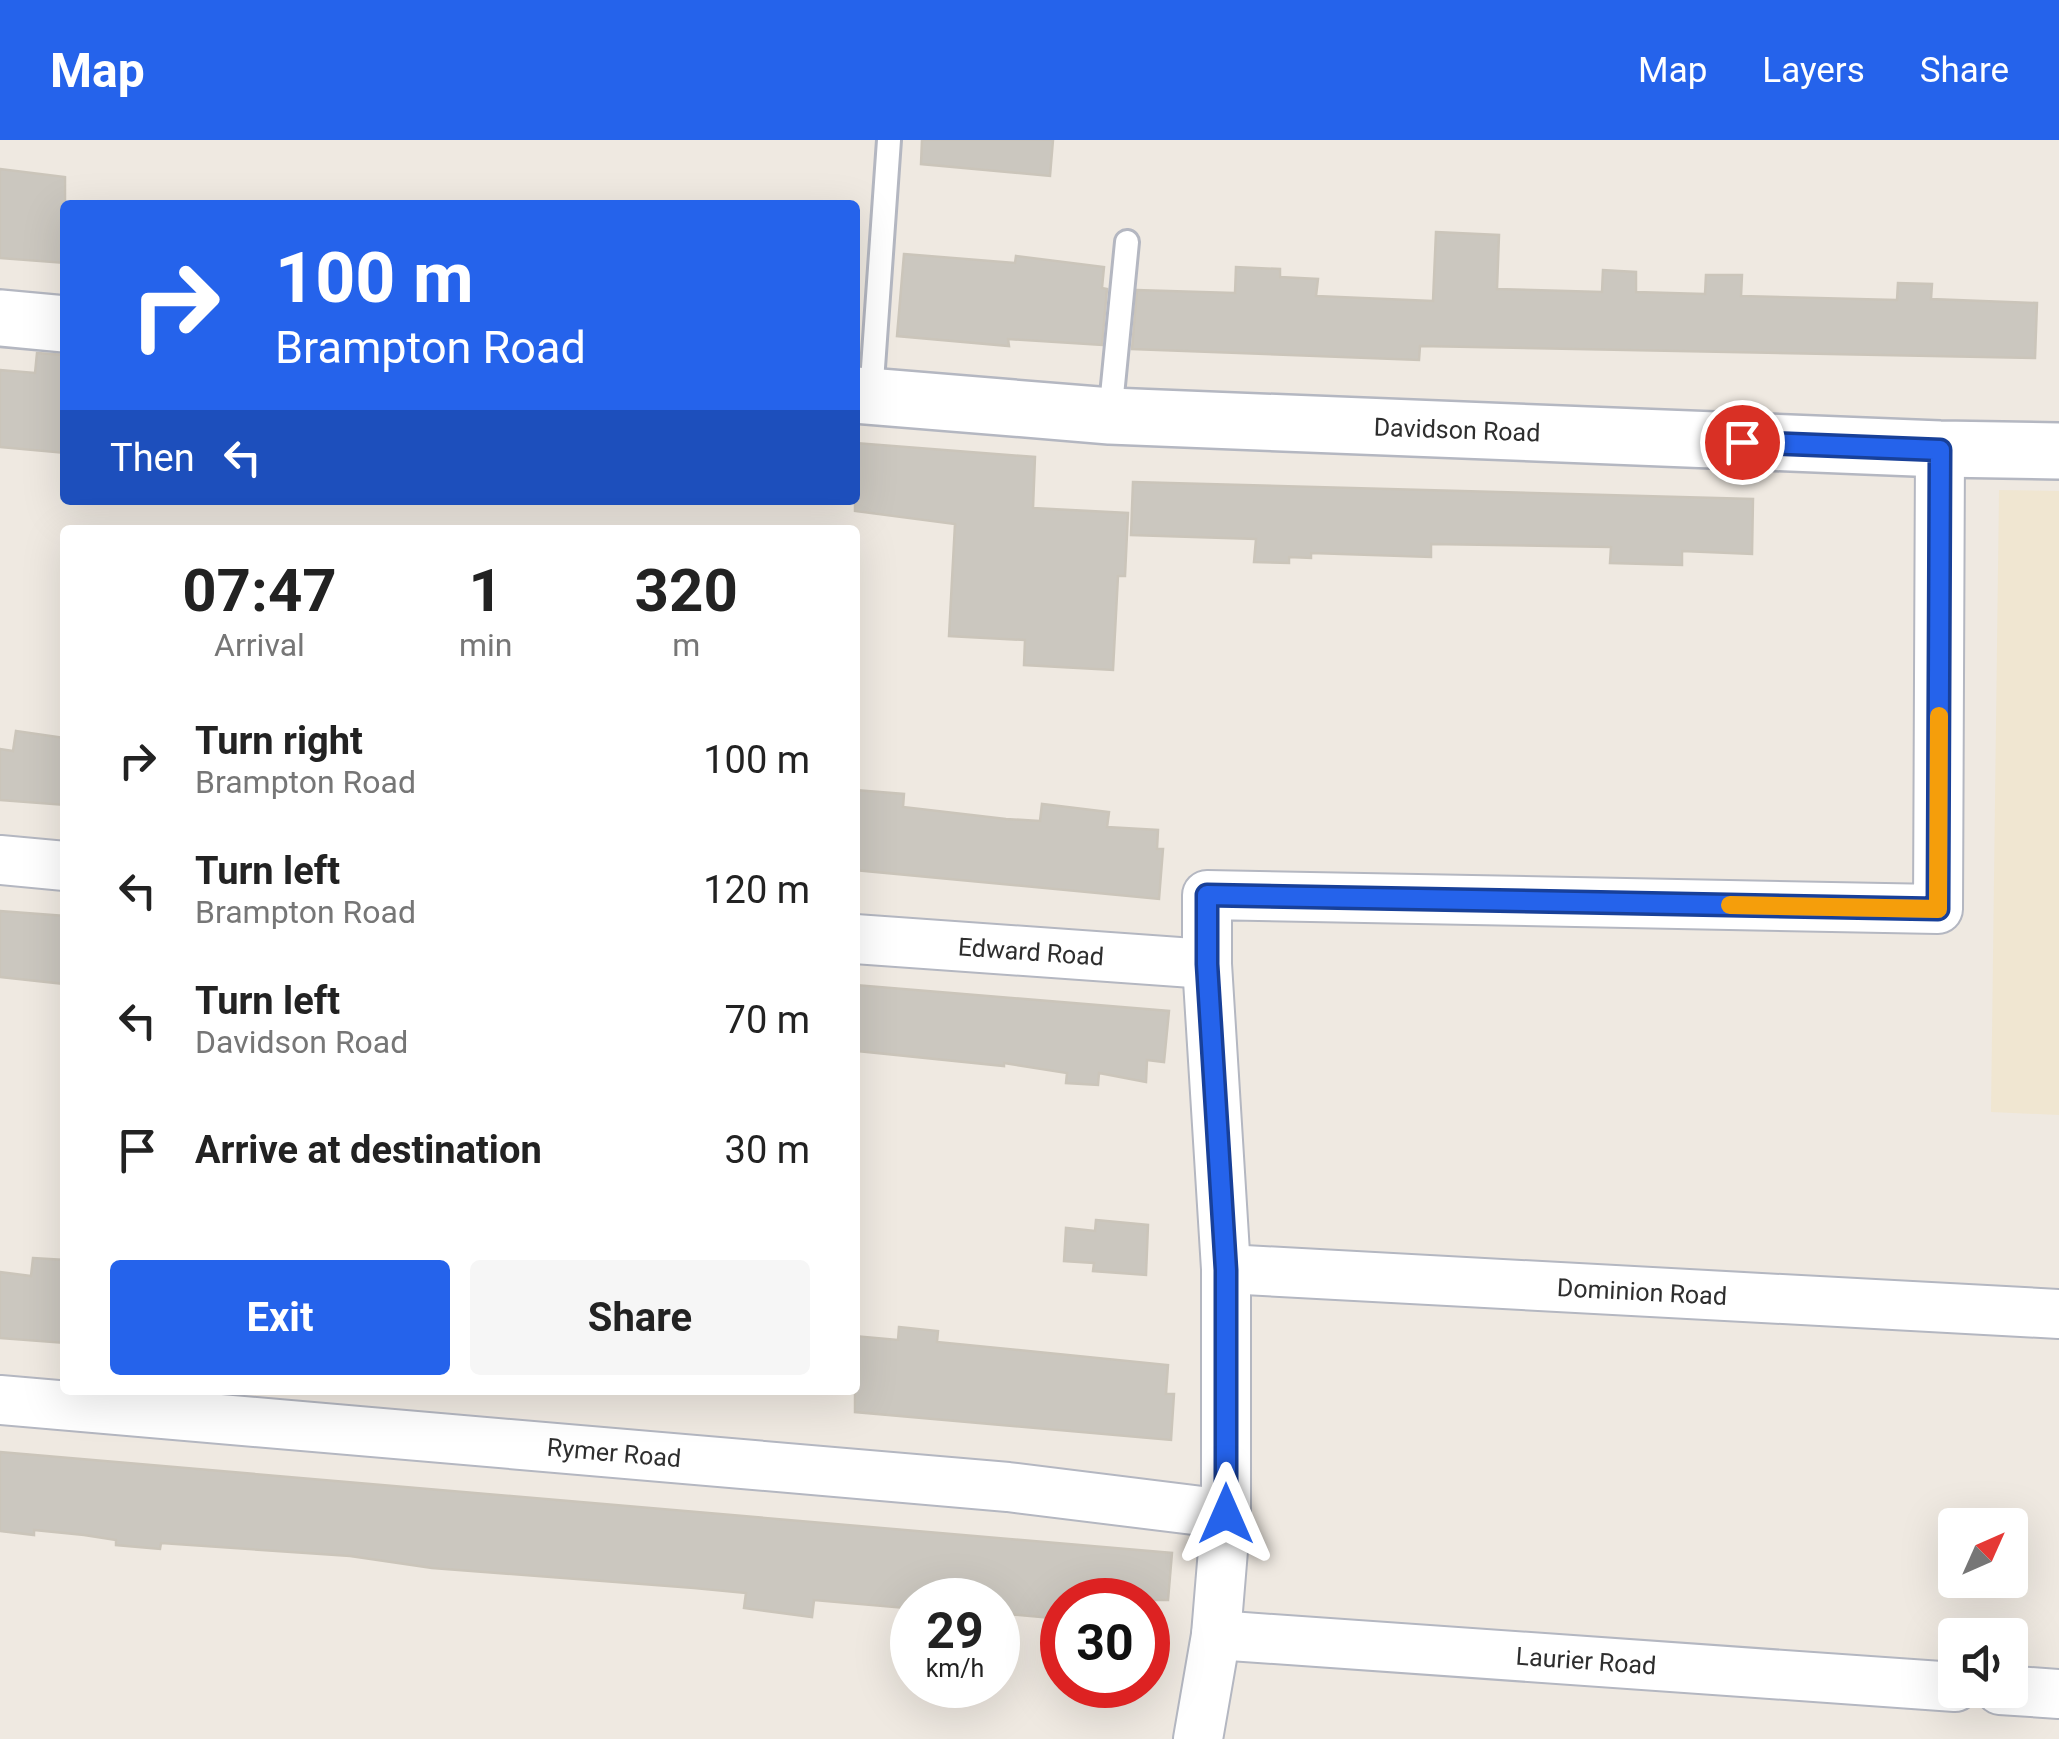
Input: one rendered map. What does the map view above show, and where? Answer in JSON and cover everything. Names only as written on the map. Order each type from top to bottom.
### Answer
[{"type":"street","points":[[0,318],[60,324]]},
{"type":"street","name":"Davidson Road","points":[[863,396],[1110,416],[1940,450],[2059,451]]},
{"type":"street","points":[[1198,1739],[1216,1636],[1226,1514],[1226,1270],[1207,964],[1207,895],[1938,909],[1940,450]]},
{"type":"street","points":[[0,860],[60,866]]},
{"type":"street","name":"Edward Road","points":[[860,939],[1207,964]]},
{"type":"street","name":"Dominion Road","points":[[1226,1270],[2059,1314]]},
{"type":"street","name":"Rymer Road","points":[[0,1400],[1008,1487],[1226,1514]]},
{"type":"street","name":"Laurier Road","points":[[1216,1636],[1938,1686]]},
{"type":"street","points":[[2028,1692],[2059,1694]]},
{"type":"lane","points":[[863,396],[888,140]]},
{"type":"lane","points":[[1110,416],[1127,242]]},
{"type":"shaded area","points":[[1999,490],[2059,491],[2059,1115],[1991,1112]]},
{"type":"building","points":[[922,140],[1053,140],[1050,176],[921,164]]},
{"type":"building","points":[[0,169],[65,177],[65,200],[60,200],[60,263],[0,258]]},
{"type":"building","points":[[1436,232],[1499,235],[1497,289],[1602,292],[1603,270],[1636,272],[1636,292],[1705,294],[1706,275],[1742,275],[1741,296],[1897,300],[1898,283],[1932,284],[1931,299],[2037,303],[2035,358],[1420,346],[1419,360],[1132,349],[1137,290],[1235,293],[1236,267],[1280,269],[1280,277],[1318,279],[1316,296],[1433,301]]},
{"type":"building","points":[[904,254],[1015,263],[1016,256],[1104,267],[1102,288],[1107,289],[1102,345],[1008,339],[1009,346],[897,336]]},
{"type":"building","points":[[37,353],[60,355],[60,453],[0,447],[0,370],[35,373]]},
{"type":"building","points":[[860,443],[1035,457],[1033,508],[1128,513],[1125,576],[1118,576],[1113,670],[1024,665],[1025,640],[949,636],[955,524],[855,511],[855,505],[860,505]]},
{"type":"building","points":[[1133,482],[1753,499],[1752,554],[1682,551],[1682,565],[1610,563],[1611,547],[1431,544],[1431,557],[1311,553],[1311,558],[1289,557],[1289,563],[1254,562],[1256,539],[1131,535]]},
{"type":"building","points":[[16,731],[60,737],[60,805],[0,800],[0,749],[13,751]]},
{"type":"building","points":[[860,790],[904,794],[903,807],[1006,819],[1040,821],[1042,804],[1109,812],[1107,827],[1158,830],[1157,849],[1163,849],[1159,899],[860,870]]},
{"type":"building","points":[[0,911],[60,916],[60,983],[0,977]]},
{"type":"building","points":[[860,985],[1169,1011],[1164,1062],[1147,1060],[1146,1082],[1099,1073],[1098,1085],[1066,1083],[1067,1073],[860,1051]]},
{"type":"building","points":[[1096,1220],[1148,1225],[1146,1275],[1093,1271],[1094,1263],[1064,1261],[1066,1228],[1095,1231]]},
{"type":"building","points":[[33,1258],[60,1260],[60,1343],[0,1338],[0,1272],[31,1276]]},
{"type":"building","points":[[899,1327],[938,1331],[937,1342],[1168,1365],[1166,1394],[1174,1394],[1171,1440],[855,1412],[855,1395],[860,1395],[860,1336],[898,1340]]},
{"type":"building","points":[[0,1452],[1172,1553],[1170,1578],[1040,1578],[1040,1617],[1020,1615],[1020,1578],[890,1578],[890,1607],[814,1600],[812,1617],[744,1608],[746,1593],[432,1568],[350,1556],[161,1543],[160,1549],[116,1545],[116,1540],[84,1535],[0,1531]]},
{"type":"slow traffic","points":[[1730,905],[1938,909],[1939,716]]},
{"type":"route","points":[[1226,1514],[1226,1270],[1207,964],[1207,895],[1938,909],[1940,450],[1742,442]]}]
